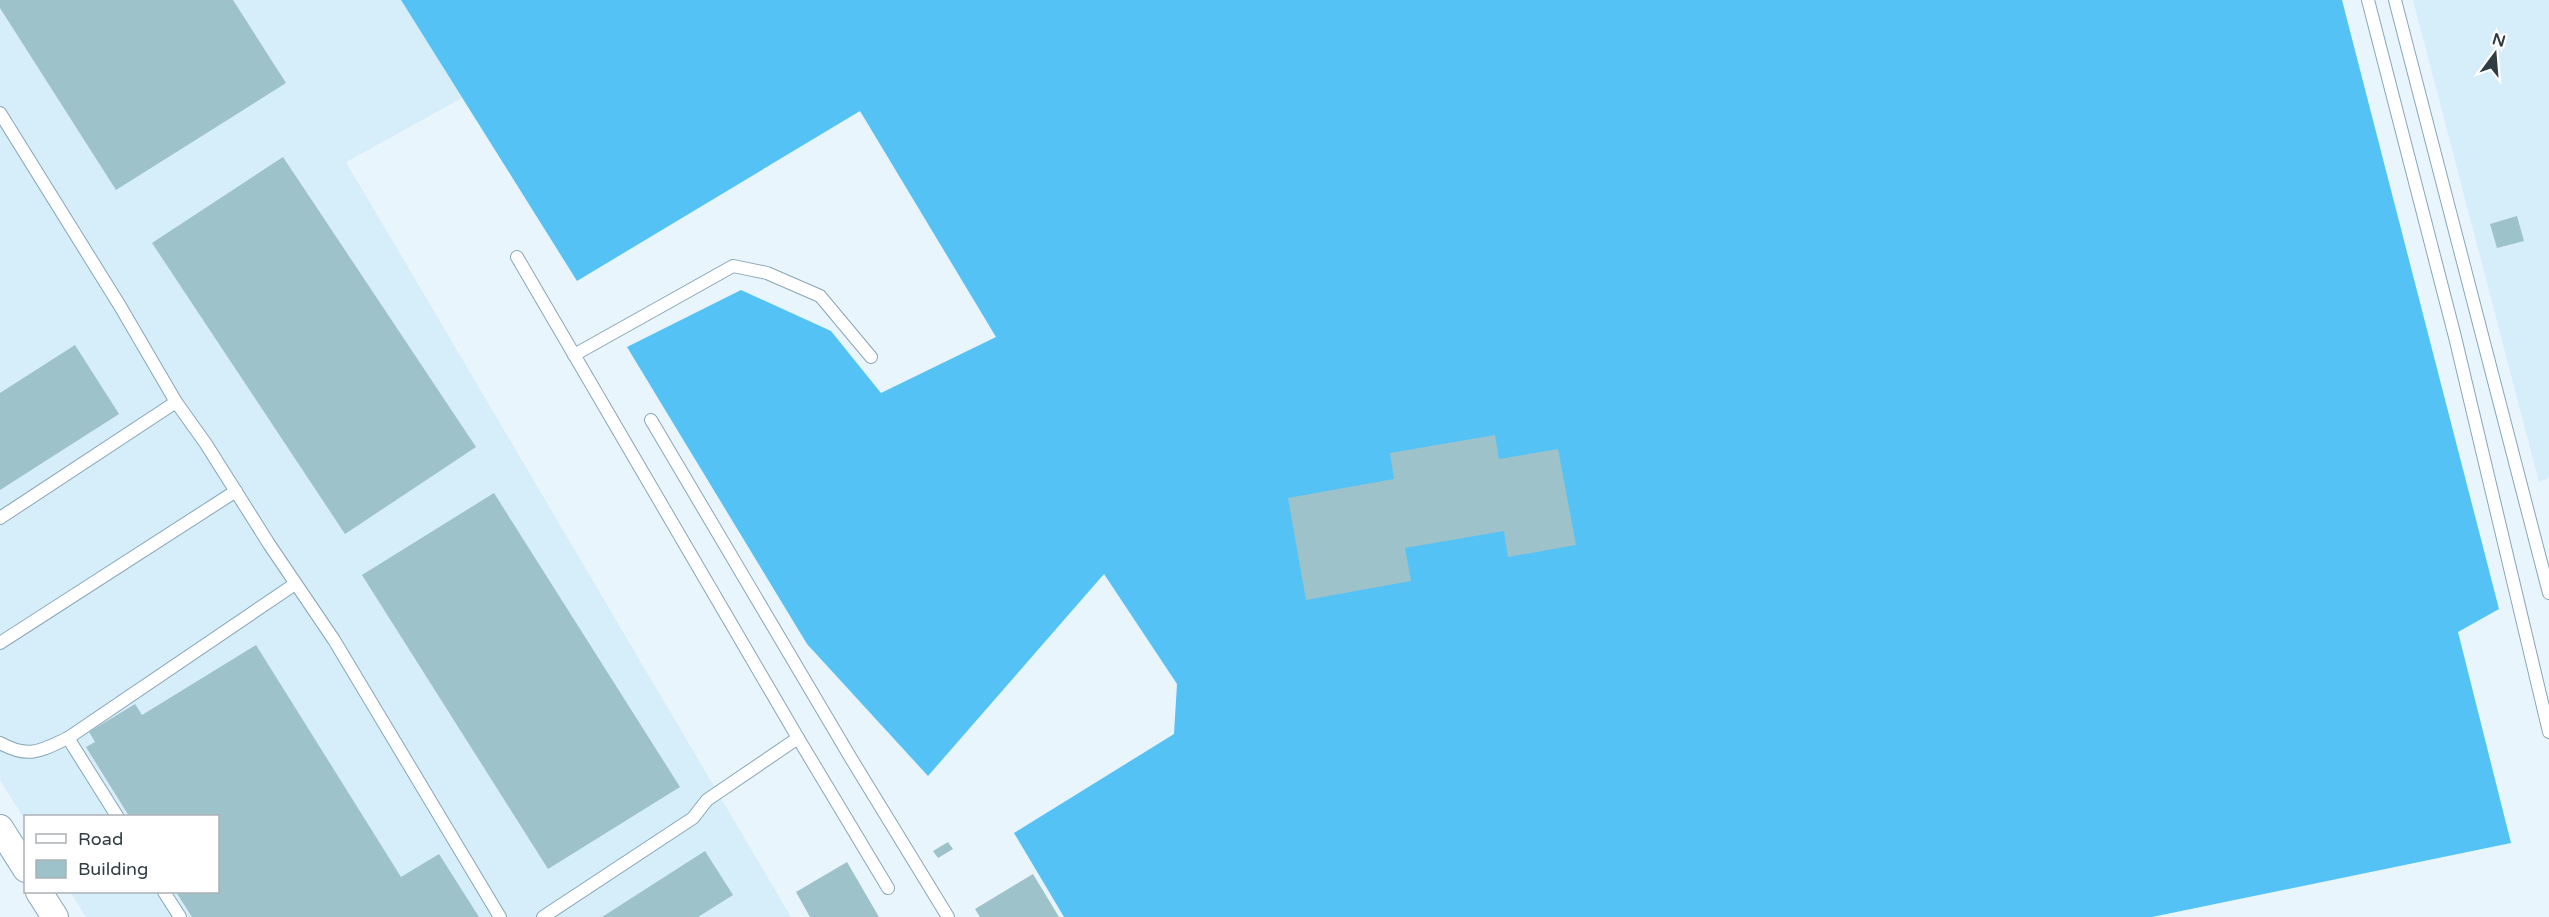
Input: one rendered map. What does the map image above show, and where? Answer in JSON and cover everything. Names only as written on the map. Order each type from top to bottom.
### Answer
[{"type":"street","points":[[0,828],[24,866]]},
{"type":"street","points":[[40,893],[55,917]]},
{"type":"lane","points":[[2367,0],[2455,337],[2549,732]]},
{"type":"lane","points":[[2395,0],[2549,593]]},
{"type":"lane","points":[[0,113],[120,306],[176,402],[334,640],[500,917]]},
{"type":"lane","points":[[517,257],[888,888]]},
{"type":"lane","points":[[574,355],[733,266],[767,273],[820,296],[871,357]]},
{"type":"lane","points":[[0,518],[176,402]]},
{"type":"lane","points":[[651,420],[852,760],[948,917]]},
{"type":"lane","points":[[0,643],[236,492]]},
{"type":"lane","points":[[0,743],[14,751],[34,754],[68,738],[296,584]]},
{"type":"lane","points":[[68,738],[116,815]]},
{"type":"lane","points":[[543,917],[693,818],[707,800],[798,738]]},
{"type":"lane","points":[[165,893],[180,917]]},
{"type":"shaded area","points":[[0,0],[401,0],[462,98],[346,162],[791,917],[86,917],[71,893],[219,893],[219,815],[24,815],[24,818],[0,780]]},
{"type":"shaded area","points":[[401,0],[2342,0],[2499,609],[2458,632],[2511,843],[2152,917],[1064,917],[1014,833],[1174,734],[1177,684],[1104,574],[928,776],[807,644],[627,347],[741,290],[831,331],[881,393],[996,337],[860,111],[577,281]]},
{"type":"shaded area","points":[[2413,0],[2549,0],[2549,478],[2539,482]]},
{"type":"building","points":[[0,0],[233,0],[286,83],[116,190],[0,8]]},
{"type":"building","points":[[283,157],[476,447],[345,534],[152,243]]},
{"type":"building","points":[[2517,216],[2524,241],[2497,248],[2490,224]]},
{"type":"building","points":[[75,345],[119,414],[0,490],[0,393]]},
{"type":"building","points":[[1495,435],[1499,459],[1558,449],[1576,545],[1508,557],[1504,531],[1405,548],[1411,581],[1306,600],[1288,498],[1394,479],[1390,453]]},
{"type":"building","points":[[494,493],[680,787],[548,869],[362,575]]},
{"type":"building","points":[[256,645],[401,877],[439,854],[479,917],[192,917],[177,893],[219,893],[219,815],[128,815],[86,747],[95,742],[89,732],[135,704],[142,715]]},
{"type":"building","points":[[948,842],[953,849],[938,858],[933,851]]},
{"type":"building","points":[[705,851],[733,895],[698,917],[602,917]]},
{"type":"building","points":[[847,862],[879,917],[810,917],[796,892]]},
{"type":"building","points":[[1033,874],[1059,917],[980,917],[975,909]]}]
